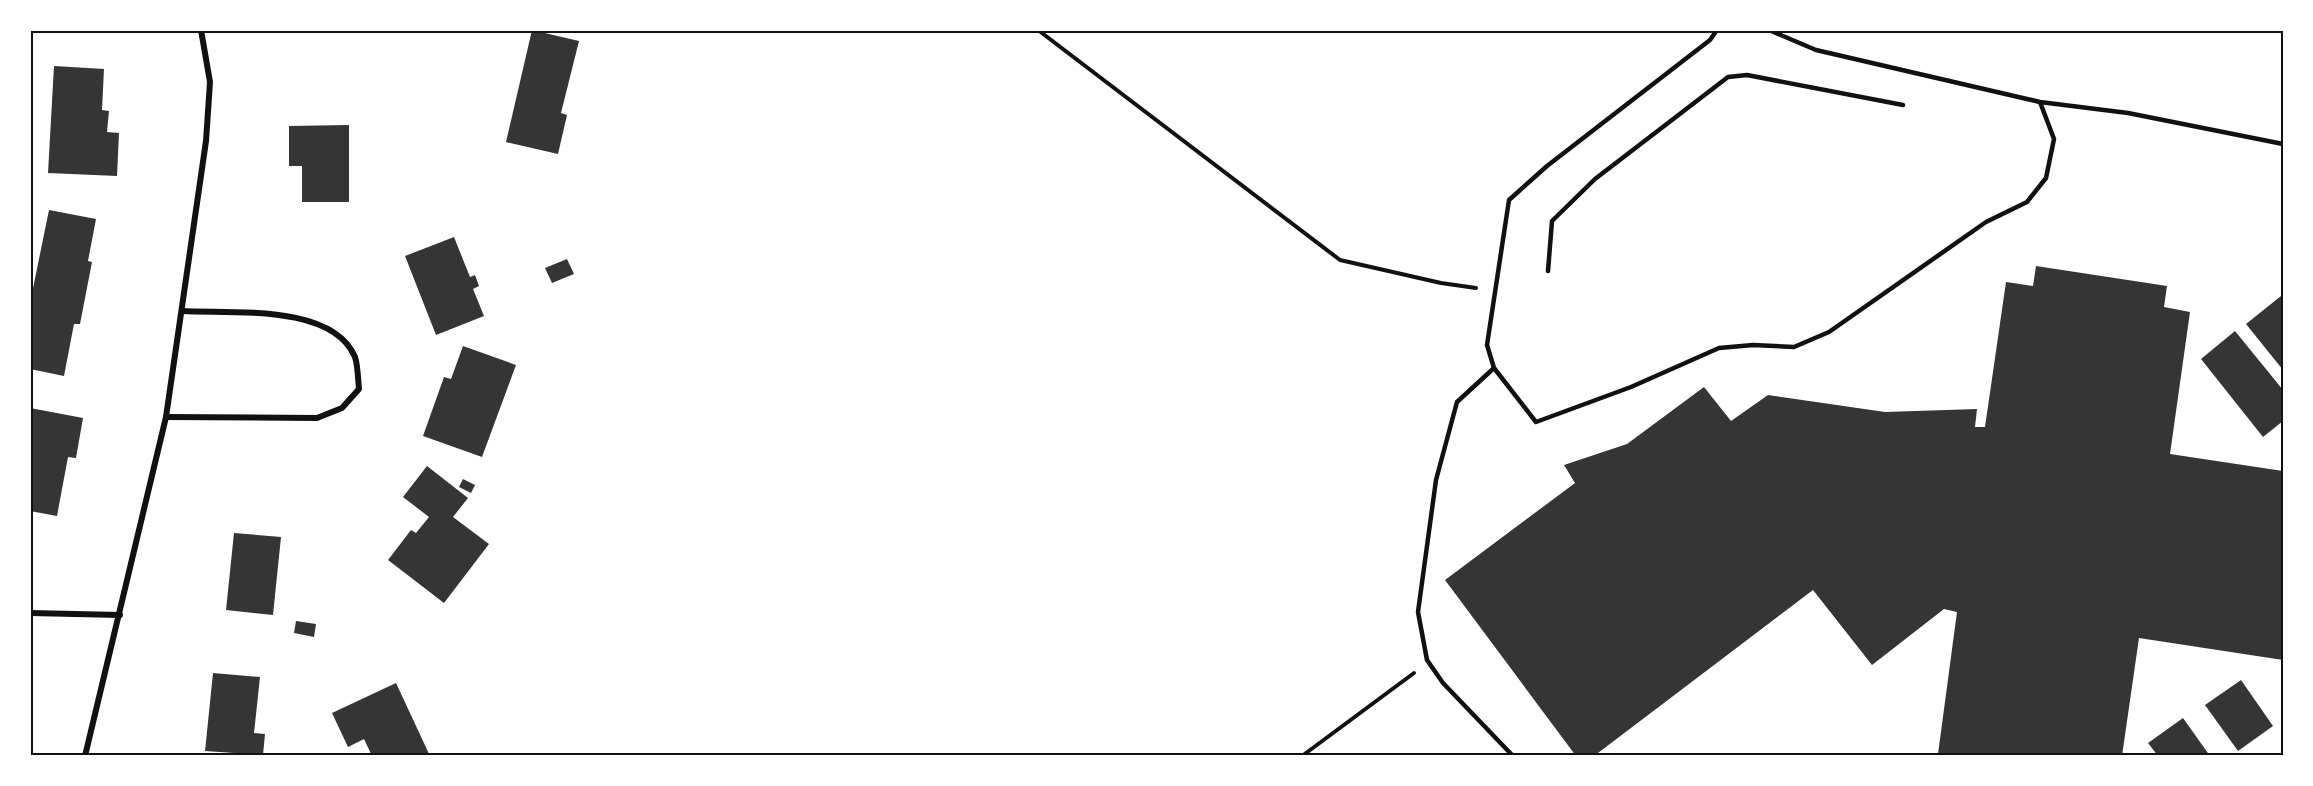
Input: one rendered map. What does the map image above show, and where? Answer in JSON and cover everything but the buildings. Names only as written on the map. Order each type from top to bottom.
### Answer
[{"type":"street","points":[[85,756],[166,417],[207,141],[210,82],[201,30]]},
{"type":"street","points":[[166,417],[316,418],[342,408],[359,389],[355,358],[342,338],[315,322],[280,315],[182,311]]},
{"type":"street","points":[[30,613],[120,615]]},
{"type":"lane","points":[[1717,30],[1710,40],[1547,166],[1509,200],[1487,345],[1494,368],[1536,422],[1631,387],[1719,348],[1753,345],[1794,347],[1829,332],[1986,222],[2027,202],[2046,178],[2054,139],[2040,102]]},
{"type":"lane","points":[[1769,30],[1816,50],[2040,102],[2128,113],[2283,144]]},
{"type":"lane","points":[[1548,271],[1552,221],[1595,179],[1728,77],[1747,75],[1903,105]]},
{"type":"lane","points":[[1494,368],[1457,402],[1436,480],[1418,612],[1427,660],[1443,683],[1513,756]]},
{"type":"path","points":[[1038,30],[1340,260],[1441,284],[1495,290]]},
{"type":"path","points":[[1302,756],[1408,679],[1427,660]]}]
